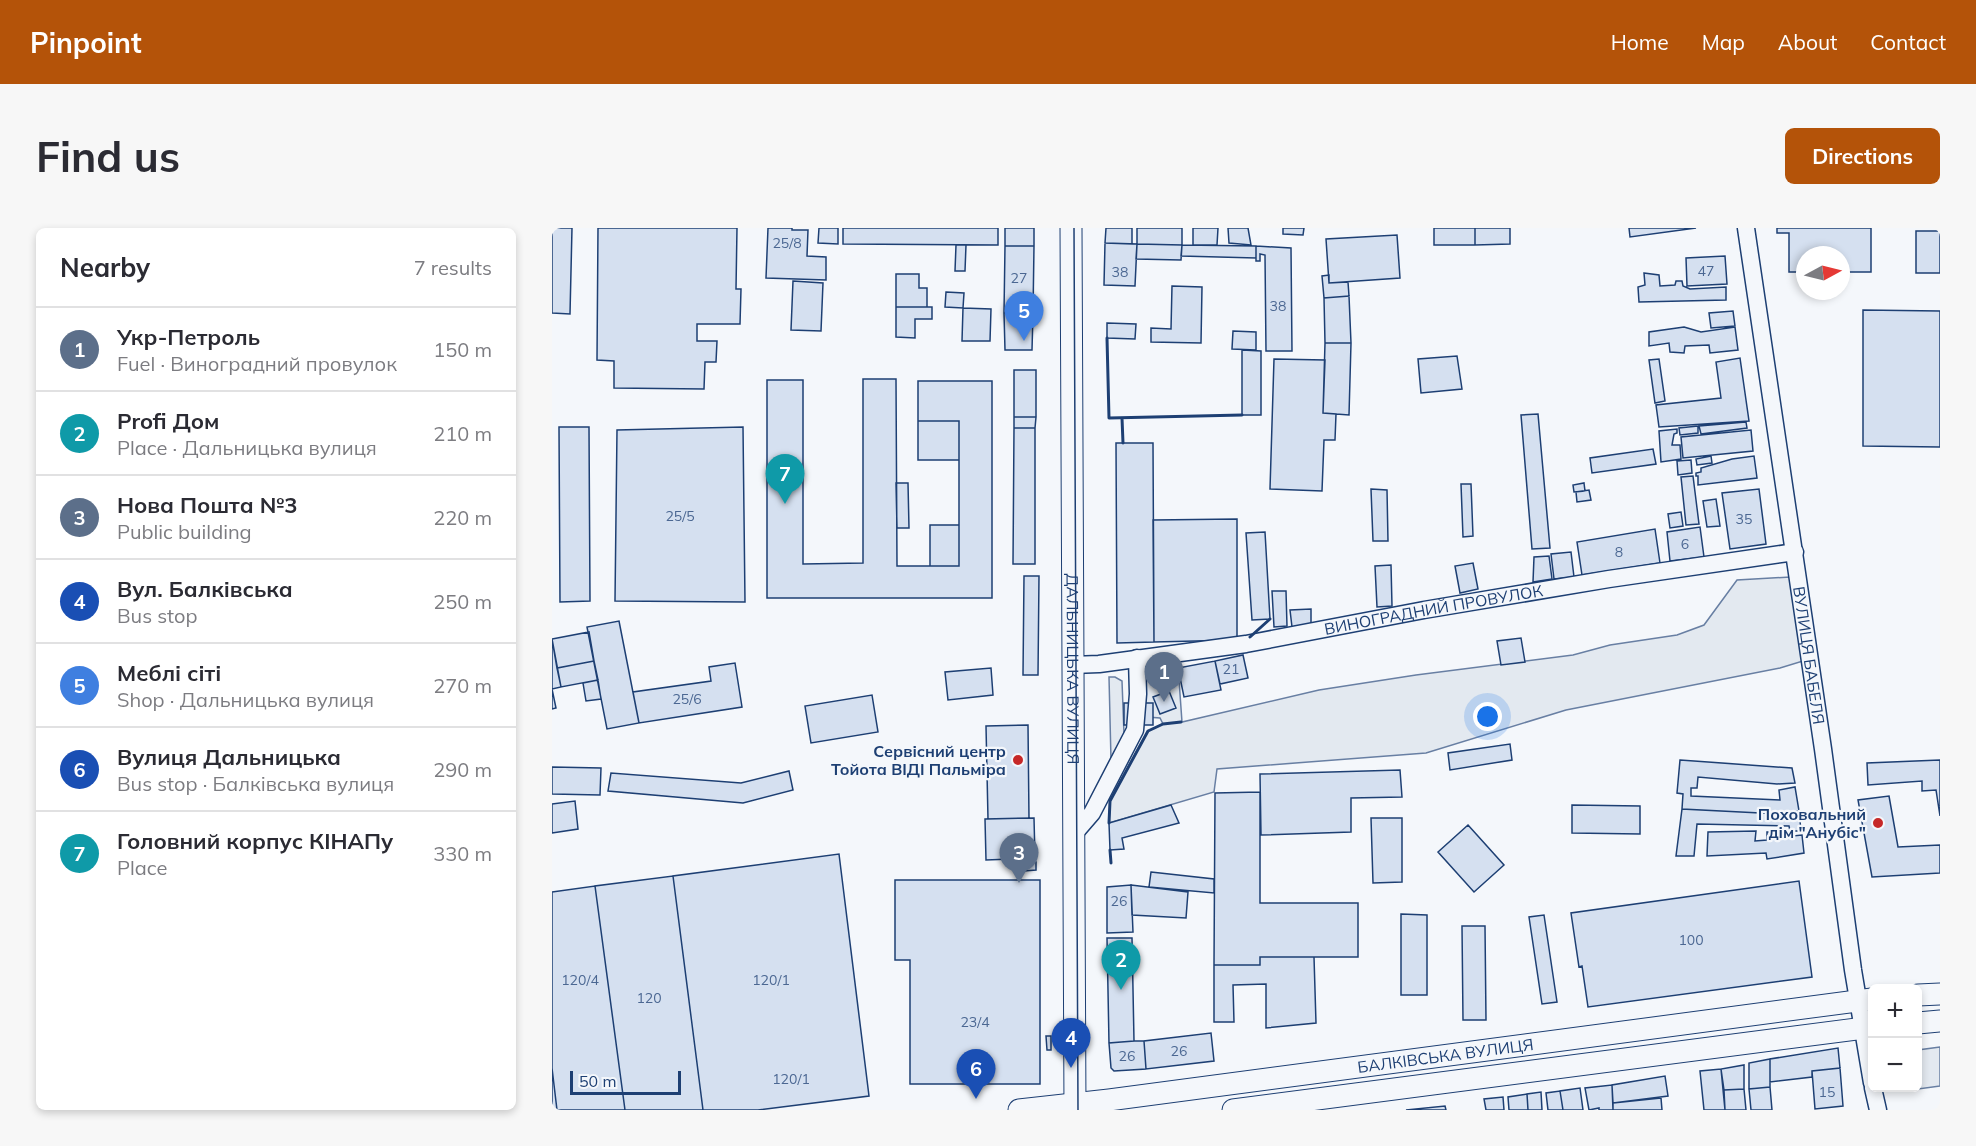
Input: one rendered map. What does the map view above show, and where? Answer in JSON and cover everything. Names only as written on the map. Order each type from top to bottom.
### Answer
[{"type":"main road","name":"ДАЛЬНИЦЬКА ВУЛИЦЯ","points":[[1071,228],[1075,1107]]},
{"type":"main road","points":[[1922,995],[1940,994]]},
{"type":"main road","name":"БАЛКІВСЬКА ВУЛИЦЯ","points":[[1019,1110],[1075,1107],[1865,1000]]},
{"type":"main road","points":[[1922,1023],[1940,1021]]},
{"type":"main road","name":"БАЛКІВСЬКА ВУЛИЦЯ","points":[[1233,1110],[1868,1027]]},
{"type":"street","name":"ВУЛИЦЯ БАБЕЛЯ","points":[[1746,228],[1868,1027]]},
{"type":"street","name":"ВИНОГРАДНИЙ ПРОВУЛОК","points":[[1072,665],[1099,664],[1246,644],[1424,610],[1795,552]]},
{"type":"street","points":[[1074,835],[1092,813],[1135,730],[1138,694],[1137,658]]},
{"type":"street","name":"ВУЛИЦЯ БАБЕЛЯ","points":[[1874,1092],[1878,1110]]},
{"type":"shaded area","points":[[1790,577],[1803,661],[1780,668],[1566,710],[1426,753],[1217,769],[1214,792],[1109,823],[1110,801],[1148,731],[1163,724],[1160,718],[1147,717],[1144,686],[1147,674],[1154,670],[1178,666],[1182,722],[1319,690],[1573,655],[1610,645],[1677,635],[1704,625],[1737,580]]},
{"type":"shaded area","points":[[1109,677],[1122,681],[1124,734],[1111,760]]},
{"type":"shaded area","points":[[1940,1047],[1940,1086],[1922,1088],[1922,1049]]},
{"type":"building","points":[[552,228],[572,228],[570,314],[552,313]]},
{"type":"building","points":[[598,228],[737,228],[736,289],[741,289],[740,324],[697,324],[697,341],[717,341],[716,362],[705,362],[704,389],[614,388],[614,361],[597,360]]},
{"type":"building","points":[[768,228],[808,230],[807,256],[826,257],[826,280],[766,278]]},
{"type":"building","points":[[819,228],[838,228],[838,244],[818,243]]},
{"type":"building","points":[[843,228],[998,228],[998,245],[843,244]]},
{"type":"building","points":[[1005,228],[1034,228],[1034,246],[1005,246]]},
{"type":"building","points":[[1106,228],[1132,228],[1132,244],[1105,243]]},
{"type":"building","points":[[1137,228],[1182,228],[1182,245],[1137,244]]},
{"type":"building","points":[[1193,228],[1218,228],[1217,245],[1193,245]]},
{"type":"building","points":[[1228,228],[1248,228],[1251,245],[1229,243]]},
{"type":"building","points":[[1283,228],[1304,228],[1303,235],[1283,234]]},
{"type":"building","points":[[1434,228],[1475,228],[1475,245],[1434,245]]},
{"type":"building","points":[[1475,228],[1510,228],[1510,244],[1475,245]]},
{"type":"building","points":[[1629,228],[1696,228],[1630,237]]},
{"type":"building","points":[[1777,228],[1871,228],[1871,272],[1850,272],[1850,246],[1796,246],[1796,272],[1789,272],[1789,233],[1777,233]]},
{"type":"building","points":[[1916,231],[1940,231],[1940,273],[1916,273]]},
{"type":"building","points":[[1397,235],[1400,278],[1329,283],[1326,239]]},
{"type":"building","points":[[1105,243],[1137,244],[1135,286],[1104,285]]},
{"type":"building","points":[[1137,244],[1182,245],[1181,260],[1136,259]]},
{"type":"building","points":[[956,245],[966,245],[965,271],[955,271]]},
{"type":"building","points":[[1182,245],[1256,246],[1256,258],[1181,256]]},
{"type":"building","points":[[1005,246],[1034,246],[1033,313],[1004,313]]},
{"type":"building","points":[[1256,246],[1291,248],[1292,351],[1266,351],[1265,255],[1260,254],[1260,261],[1256,261]]},
{"type":"building","points":[[1725,256],[1727,284],[1687,286],[1686,258]]},
{"type":"building","points":[[1644,273],[1659,275],[1660,286],[1675,285],[1676,281],[1682,281],[1683,286],[1690,289],[1726,287],[1726,300],[1639,302],[1638,287],[1645,285]]},
{"type":"building","points":[[896,274],[919,274],[919,288],[927,288],[927,307],[896,307]]},
{"type":"building","points":[[1329,275],[1329,283],[1348,282],[1349,296],[1324,298],[1322,276]]},
{"type":"building","points":[[793,281],[823,283],[821,331],[791,330]]},
{"type":"building","points":[[1172,286],[1202,287],[1201,343],[1151,342],[1151,328],[1171,329]]},
{"type":"building","points":[[946,292],[964,293],[963,308],[945,307]]},
{"type":"building","points":[[1349,296],[1351,343],[1325,343],[1324,298]]},
{"type":"building","points":[[896,307],[932,307],[932,319],[915,319],[915,338],[896,337]]},
{"type":"building","points":[[963,308],[991,309],[990,341],[962,341]]},
{"type":"building","points":[[1863,310],[1940,311],[1940,447],[1863,446]]},
{"type":"building","points":[[1733,311],[1735,326],[1711,328],[1709,313]]},
{"type":"building","points":[[1004,313],[1033,313],[1032,350],[1005,350]]},
{"type":"building","points":[[1107,323],[1136,324],[1135,339],[1107,338]]},
{"type":"building","points":[[1684,327],[1701,332],[1735,327],[1738,350],[1710,353],[1709,345],[1685,346],[1684,353],[1670,352],[1669,343],[1649,346],[1649,332]]},
{"type":"building","points":[[1233,331],[1256,332],[1256,350],[1232,349]]},
{"type":"building","points":[[1325,343],[1351,343],[1349,415],[1323,413]]},
{"type":"building","points":[[1242,350],[1261,351],[1261,415],[1242,415]]},
{"type":"building","points":[[1457,356],[1462,389],[1421,393],[1418,359]]},
{"type":"building","points":[[1740,358],[1749,421],[1659,427],[1656,405],[1721,398],[1716,362]]},
{"type":"building","points":[[1274,359],[1325,360],[1323,413],[1336,414],[1335,440],[1324,440],[1322,491],[1270,489]]},
{"type":"building","points":[[1659,359],[1665,401],[1655,403],[1649,360]]},
{"type":"building","points":[[1014,370],[1036,370],[1036,417],[1014,417]]},
{"type":"building","points":[[863,379],[896,379],[897,566],[959,566],[959,421],[918,421],[918,381],[992,381],[992,598],[767,598],[767,380],[803,380],[803,564],[863,563]]},
{"type":"building","points":[[1538,414],[1550,548],[1532,549],[1521,415]]},
{"type":"building","points":[[1014,417],[1036,417],[1035,428],[1014,428]]},
{"type":"building","points":[[918,421],[959,421],[959,460],[918,460]]},
{"type":"building","points":[[1746,422],[1747,428],[1701,434],[1699,426]]},
{"type":"building","points":[[1698,426],[1698,433],[1680,435],[1679,428]]},
{"type":"building","points":[[559,427],[589,427],[590,601],[560,602]]},
{"type":"building","points":[[743,427],[745,602],[615,601],[617,430]]},
{"type":"building","points":[[1014,428],[1035,428],[1035,564],[1013,564]]},
{"type":"building","points":[[1677,429],[1672,445],[1680,445],[1681,459],[1661,462],[1659,431]]},
{"type":"building","points":[[1751,430],[1753,451],[1683,458],[1681,437]]},
{"type":"building","points":[[1116,443],[1153,443],[1154,642],[1117,643]]},
{"type":"building","points":[[1653,449],[1656,464],[1592,473],[1590,458]]},
{"type":"building","points":[[1711,456],[1712,463],[1697,465],[1696,459]]},
{"type":"building","points":[[1754,456],[1757,478],[1698,485],[1696,473],[1701,472],[1701,468],[1732,459]]},
{"type":"building","points":[[1691,460],[1692,473],[1678,475],[1677,461]]},
{"type":"building","points":[[1693,476],[1699,524],[1686,525],[1681,477]]},
{"type":"building","points":[[896,483],[908,483],[909,528],[897,528]]},
{"type":"building","points":[[1584,483],[1585,491],[1574,492],[1573,485]]},
{"type":"building","points":[[1461,484],[1471,484],[1473,536],[1463,537]]},
{"type":"building","points":[[1371,489],[1387,490],[1388,541],[1373,541]]},
{"type":"building","points":[[1759,489],[1766,544],[1730,549],[1722,493]]},
{"type":"building","points":[[1589,490],[1591,500],[1577,502],[1576,492]]},
{"type":"building","points":[[1716,499],[1720,526],[1707,527],[1703,501]]},
{"type":"building","points":[[1681,512],[1683,526],[1670,528],[1668,514]]},
{"type":"building","points":[[1237,519],[1237,640],[1154,642],[1153,520]]},
{"type":"building","points":[[930,525],[959,525],[959,566],[930,566]]},
{"type":"building","points":[[1700,527],[1704,557],[1670,561],[1667,532]]},
{"type":"building","points":[[1655,529],[1660,563],[1582,575],[1577,542]]},
{"type":"building","points":[[1265,532],[1270,619],[1252,620],[1246,533]]},
{"type":"building","points":[[1571,552],[1574,577],[1554,579],[1551,554]]},
{"type":"building","points":[[1549,556],[1552,579],[1533,582],[1534,557]]},
{"type":"building","points":[[1473,563],[1478,589],[1460,593],[1455,566]]},
{"type":"building","points":[[1391,565],[1392,606],[1377,607],[1375,566]]},
{"type":"building","points":[[1024,576],[1039,576],[1038,675],[1023,675]]},
{"type":"building","points":[[1272,591],[1286,591],[1287,626],[1274,627]]},
{"type":"building","points":[[1311,609],[1311,624],[1292,627],[1290,610]]},
{"type":"building","points":[[619,621],[639,723],[607,729],[587,627]]},
{"type":"building","points":[[589,632],[594,661],[557,668],[552,639]]},
{"type":"building","points":[[1521,638],[1525,662],[1501,665],[1497,641]]},
{"type":"building","points":[[552,639],[561,687],[552,689]]},
{"type":"building","points":[[1243,655],[1248,678],[1220,684],[1215,661]]},
{"type":"building","points":[[594,661],[598,680],[561,687],[557,668]]},
{"type":"building","points":[[1215,661],[1221,690],[1184,697],[1178,668]]},
{"type":"building","points":[[735,663],[742,707],[639,723],[633,692],[711,681],[709,667]]},
{"type":"building","points":[[991,668],[993,695],[948,700],[945,672]]},
{"type":"building","points":[[598,680],[601,699],[586,701],[583,683]]},
{"type":"building","points":[[552,689],[556,708],[552,709]]},
{"type":"building","points":[[1169,691],[1176,708],[1160,714],[1153,697]]},
{"type":"building","points":[[872,695],[878,732],[811,743],[805,706]]},
{"type":"building","points":[[1124,703],[1153,703],[1153,725],[1124,725]]},
{"type":"building","points":[[1028,725],[1029,818],[988,819],[986,726]]},
{"type":"building","points":[[1510,744],[1512,760],[1450,770],[1448,753]]},
{"type":"building","points":[[1680,760],[1792,768],[1795,783],[1777,784],[1698,777],[1697,788],[1691,788],[1691,796],[1780,800],[1779,790],[1795,787],[1799,811],[1781,814],[1682,809],[1683,794],[1677,793]]},
{"type":"building","name":"Поховальний дім \"Анубіс\"","points":[[1940,760],[1940,816],[1936,790],[1922,791],[1922,781],[1868,785],[1867,763]]},
{"type":"building","points":[[552,767],[601,768],[600,795],[552,794]]},
{"type":"building","points":[[1400,770],[1402,797],[1351,798],[1351,832],[1261,835],[1260,774]]},
{"type":"building","points":[[789,771],[793,790],[743,803],[608,791],[611,773],[741,783]]},
{"type":"building","points":[[1260,792],[1260,903],[1358,903],[1358,957],[1260,957],[1260,965],[1214,965],[1215,793]]},
{"type":"building","name":"Поховальний дім \"Анубіс\"","points":[[1889,796],[1898,847],[1940,845],[1940,873],[1872,877],[1858,800]]},
{"type":"building","points":[[575,801],[578,829],[552,833],[552,804]]},
{"type":"building","points":[[1171,805],[1179,823],[1122,838],[1124,849],[1110,850],[1109,823]]},
{"type":"building","points":[[1572,805],[1640,806],[1640,834],[1572,833]]},
{"type":"building","points":[[1682,809],[1781,814],[1799,811],[1801,831],[1790,831],[1789,826],[1697,824],[1694,856],[1676,856]]},
{"type":"building","points":[[1034,818],[1035,858],[986,860],[985,819]]},
{"type":"building","points":[[1371,818],[1402,818],[1402,882],[1373,883]]},
{"type":"building","points":[[1468,825],[1504,865],[1474,892],[1438,852]]},
{"type":"building","points":[[1756,831],[1755,841],[1767,840],[1767,832],[1782,832],[1783,837],[1802,835],[1804,853],[1767,859],[1766,853],[1707,856],[1708,832]]},
{"type":"building","points":[[839,854],[869,1096],[758,1110],[703,1110],[673,876]]},
{"type":"building","points":[[1024,862],[1036,862],[1036,870],[1024,871]]},
{"type":"building","points":[[1151,872],[1214,879],[1214,893],[1149,887]]},
{"type":"building","points":[[673,876],[703,1110],[625,1110],[595,886]]},
{"type":"building","points":[[895,880],[1040,880],[1040,1084],[910,1084],[910,960],[895,960]]},
{"type":"building","points":[[1799,881],[1812,977],[1588,1007],[1571,913]]},
{"type":"building","points":[[1131,885],[1188,892],[1186,918],[1132,915]]},
{"type":"building","points":[[1131,885],[1133,932],[1107,933],[1107,887]]},
{"type":"building","points":[[595,886],[625,1110],[557,1110],[552,1068],[552,892]]},
{"type":"building","points":[[1401,914],[1427,915],[1427,995],[1401,995]]},
{"type":"building","points":[[1544,915],[1557,1002],[1542,1004],[1529,917]]},
{"type":"building","points":[[1462,926],[1485,926],[1486,1020],[1463,1020]]},
{"type":"building","points":[[1107,938],[1132,938],[1134,1041],[1109,1043]]},
{"type":"building","points":[[1260,957],[1314,957],[1316,1023],[1266,1028],[1266,984],[1233,985],[1234,1022],[1214,1022],[1214,965],[1260,965]]},
{"type":"building","points":[[1211,1033],[1214,1061],[1146,1069],[1144,1041]]},
{"type":"building","points":[[1046,1036],[1051,1036],[1051,1050],[1047,1050]]},
{"type":"building","points":[[1144,1041],[1146,1069],[1114,1071],[1111,1068],[1109,1043]]},
{"type":"building","points":[[1838,1048],[1840,1068],[1812,1071],[1812,1077],[1770,1082],[1770,1059]]},
{"type":"building","points":[[1770,1059],[1770,1087],[1749,1089],[1749,1063]]},
{"type":"building","points":[[1744,1065],[1744,1089],[1724,1090],[1721,1069]]},
{"type":"building","points":[[552,1068],[557,1110],[552,1110]]},
{"type":"building","points":[[1840,1068],[1843,1106],[1815,1109],[1812,1071]]},
{"type":"building","points":[[1721,1069],[1725,1110],[1704,1110],[1700,1071]]},
{"type":"building","points":[[1665,1076],[1668,1096],[1613,1103],[1612,1085]]},
{"type":"building","points":[[1612,1085],[1613,1110],[1599,1110],[1599,1108],[1589,1110],[1585,1088]]},
{"type":"building","points":[[1770,1087],[1772,1110],[1751,1110],[1749,1089]]},
{"type":"building","points":[[1580,1088],[1583,1110],[1563,1110],[1560,1091]]},
{"type":"building","points":[[1744,1089],[1746,1110],[1725,1110],[1724,1090]]},
{"type":"building","points":[[1560,1091],[1563,1110],[1548,1110],[1546,1093]]},
{"type":"building","points":[[1541,1092],[1542,1110],[1528,1110],[1527,1094]]},
{"type":"building","points":[[1527,1094],[1528,1110],[1509,1110],[1508,1097]]},
{"type":"building","points":[[1503,1097],[1504,1110],[1486,1110],[1484,1099]]},
{"type":"building","points":[[1661,1098],[1662,1110],[1613,1110],[1613,1103]]},
{"type":"building","points":[[1445,1106],[1446,1110],[1406,1110]]},
{"type":"tram line","points":[[1074,228],[1078,1110]]},
{"type":"wall","points":[[1107,338],[1109,418],[1242,415]]},
{"type":"wall","points":[[1122,418],[1123,443]]},
{"type":"wall","points":[[1250,637],[1270,619]]},
{"type":"wall","points":[[1109,823],[1110,801],[1148,731],[1163,724],[1181,722]]},
{"type":"wall","points":[[1110,850],[1111,863]]},
{"type":"place","name":"Меблі сіті","points":[[1024,341]]},
{"type":"place","name":"Головний корпус КІНАПу","points":[[785,504]]},
{"type":"place","name":"Укр-Петроль","points":[[1164,702]]},
{"type":"place","name":"Сервісний центр Тойота ВІДІ Пальміра","points":[[1018,760]]},
{"type":"place","name":"Поховальний дім \"Анубіс\"","points":[[1878,823]]},
{"type":"place","name":"Нова Пошта №3","points":[[1019,883]]},
{"type":"place","name":"Profi Дом","points":[[1121,990]]},
{"type":"place","name":"Вул. Балківська","points":[[1071,1068]]},
{"type":"place","name":"Вулиця Дальницька","points":[[976,1099]]}]
